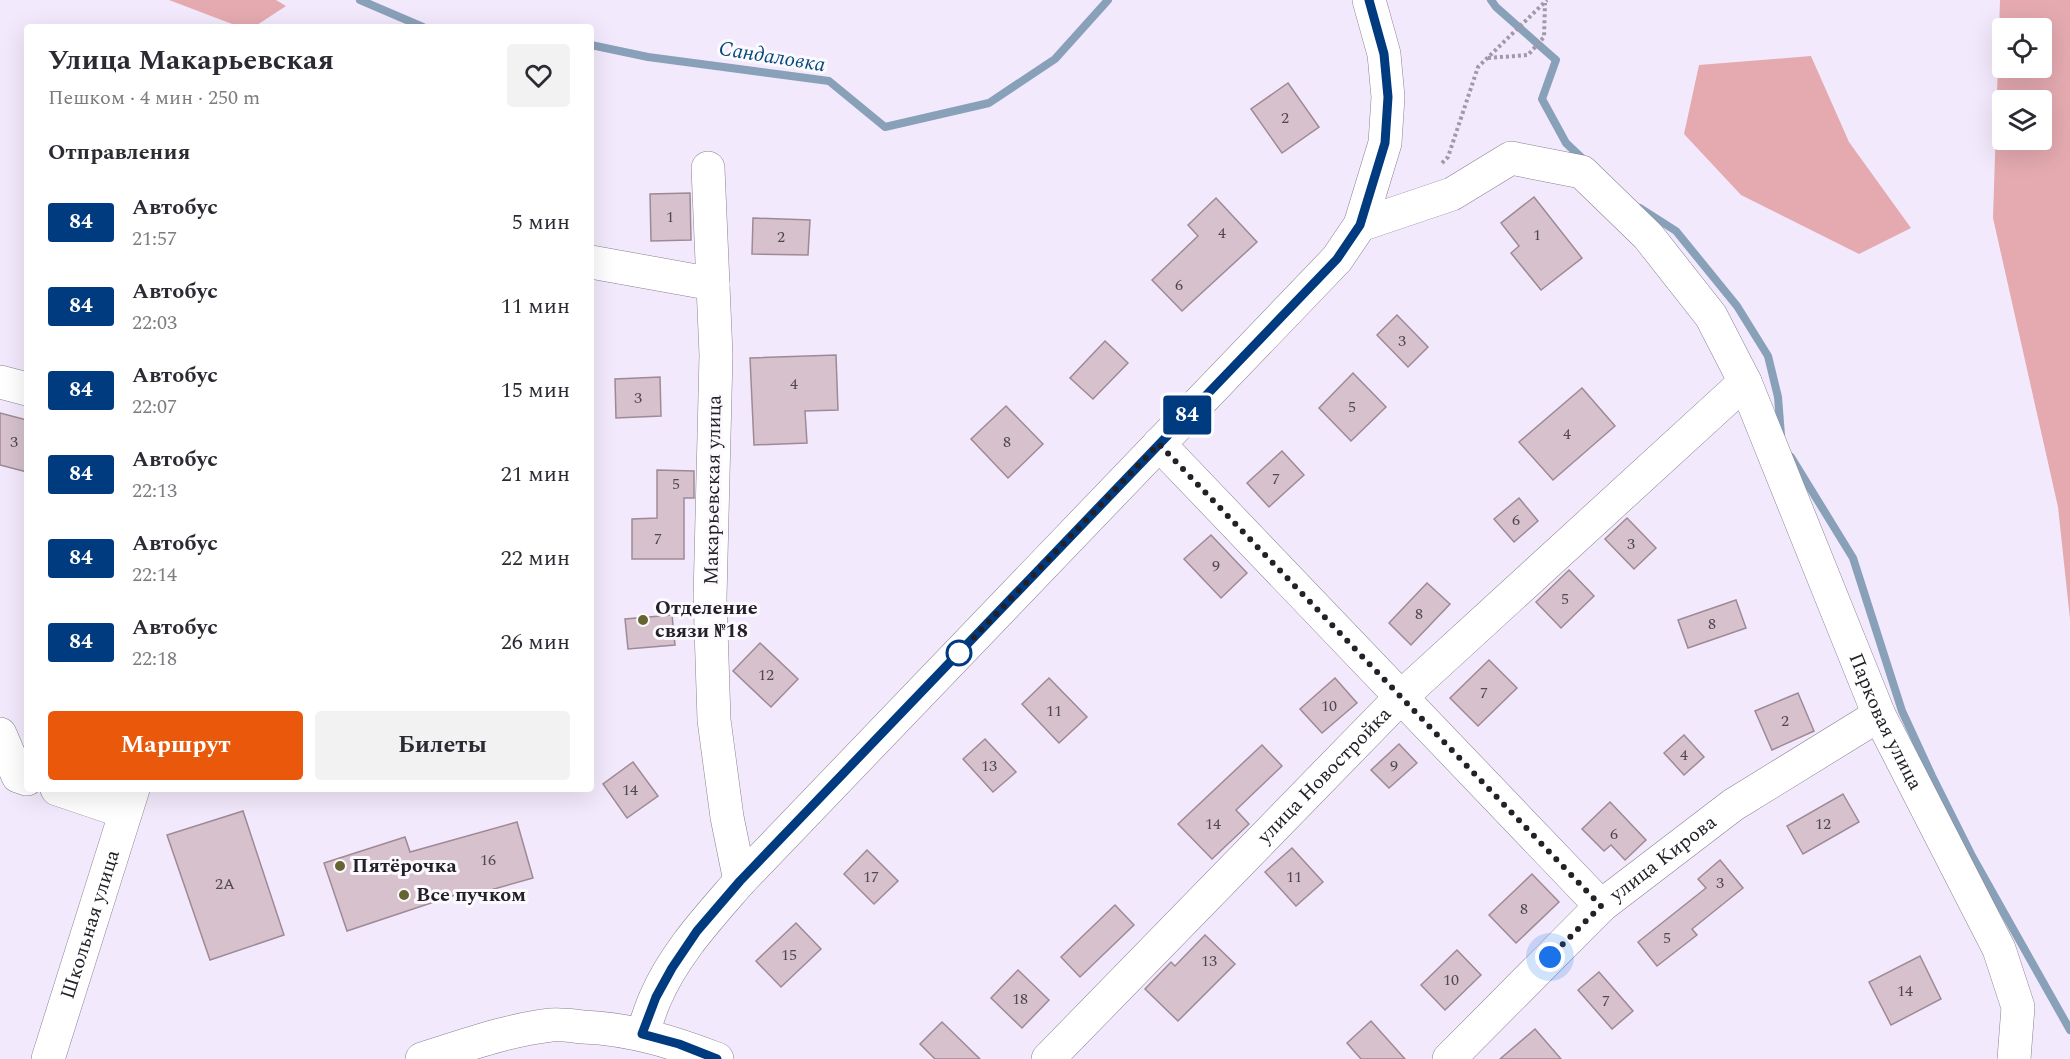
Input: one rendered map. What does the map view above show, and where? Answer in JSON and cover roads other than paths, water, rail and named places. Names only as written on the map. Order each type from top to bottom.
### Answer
[{"type":"street","points":[[642,1034],[656,997],[672,968],[697,931],[740,881],[1337,259],[1360,225],[1385,143],[1388,97],[1384,54],[1369,0]]},
{"type":"street","name":"Парковая улица","points":[[1360,225],[1452,194],[1511,158],[1582,172],[1648,236],[1711,316],[1745,382],[1879,715],[1999,949],[2018,1007],[2014,1059]]},
{"type":"street","name":"Макарьевская улица","points":[[708,168],[716,355],[710,598],[714,720],[727,817],[740,881]]},
{"type":"street","points":[[594,263],[713,284]]},
{"type":"street","points":[[0,382],[24,388]]},
{"type":"street","name":"улица Новостройка","points":[[1048,1059],[1401,697],[1745,382]]},
{"type":"street","points":[[1159,444],[1601,906]]},
{"type":"street","name":"улица Кирова","points":[[1449,1059],[1601,906],[1733,805],[1879,715]]},
{"type":"street","points":[[0,734],[15,774]]},
{"type":"street","points":[[75,792],[129,801]]},
{"type":"street","name":"Школьная улица","points":[[48,1059],[129,801]]},
{"type":"street","points":[[422,1059],[497,1037],[552,1025],[608,1028],[642,1034],[679,1044],[717,1059]]},
{"type":"waterway","name":"Сандаловка","points":[[360,0],[416,24]]},
{"type":"waterway","name":"Сандаловка","points":[[594,46],[648,57],[829,81],[885,127],[989,103],[1055,59],[1108,0]]},
{"type":"waterway","points":[[1491,0],[1556,60],[1542,99],[1566,143],[1585,161]]},
{"type":"waterway","points":[[1640,208],[1676,231],[1737,306],[1768,356],[1778,397],[1781,435]]},
{"type":"waterway","points":[[1791,457],[1853,558],[1902,711],[1932,776],[1972,856],[2070,1030]]},
{"type":"place","name":"Отделение связи №18","points":[[643,620]]},
{"type":"place","name":"Пятёрочка","points":[[340,866]]},
{"type":"place","name":"Все пучком","points":[[404,895]]}]
